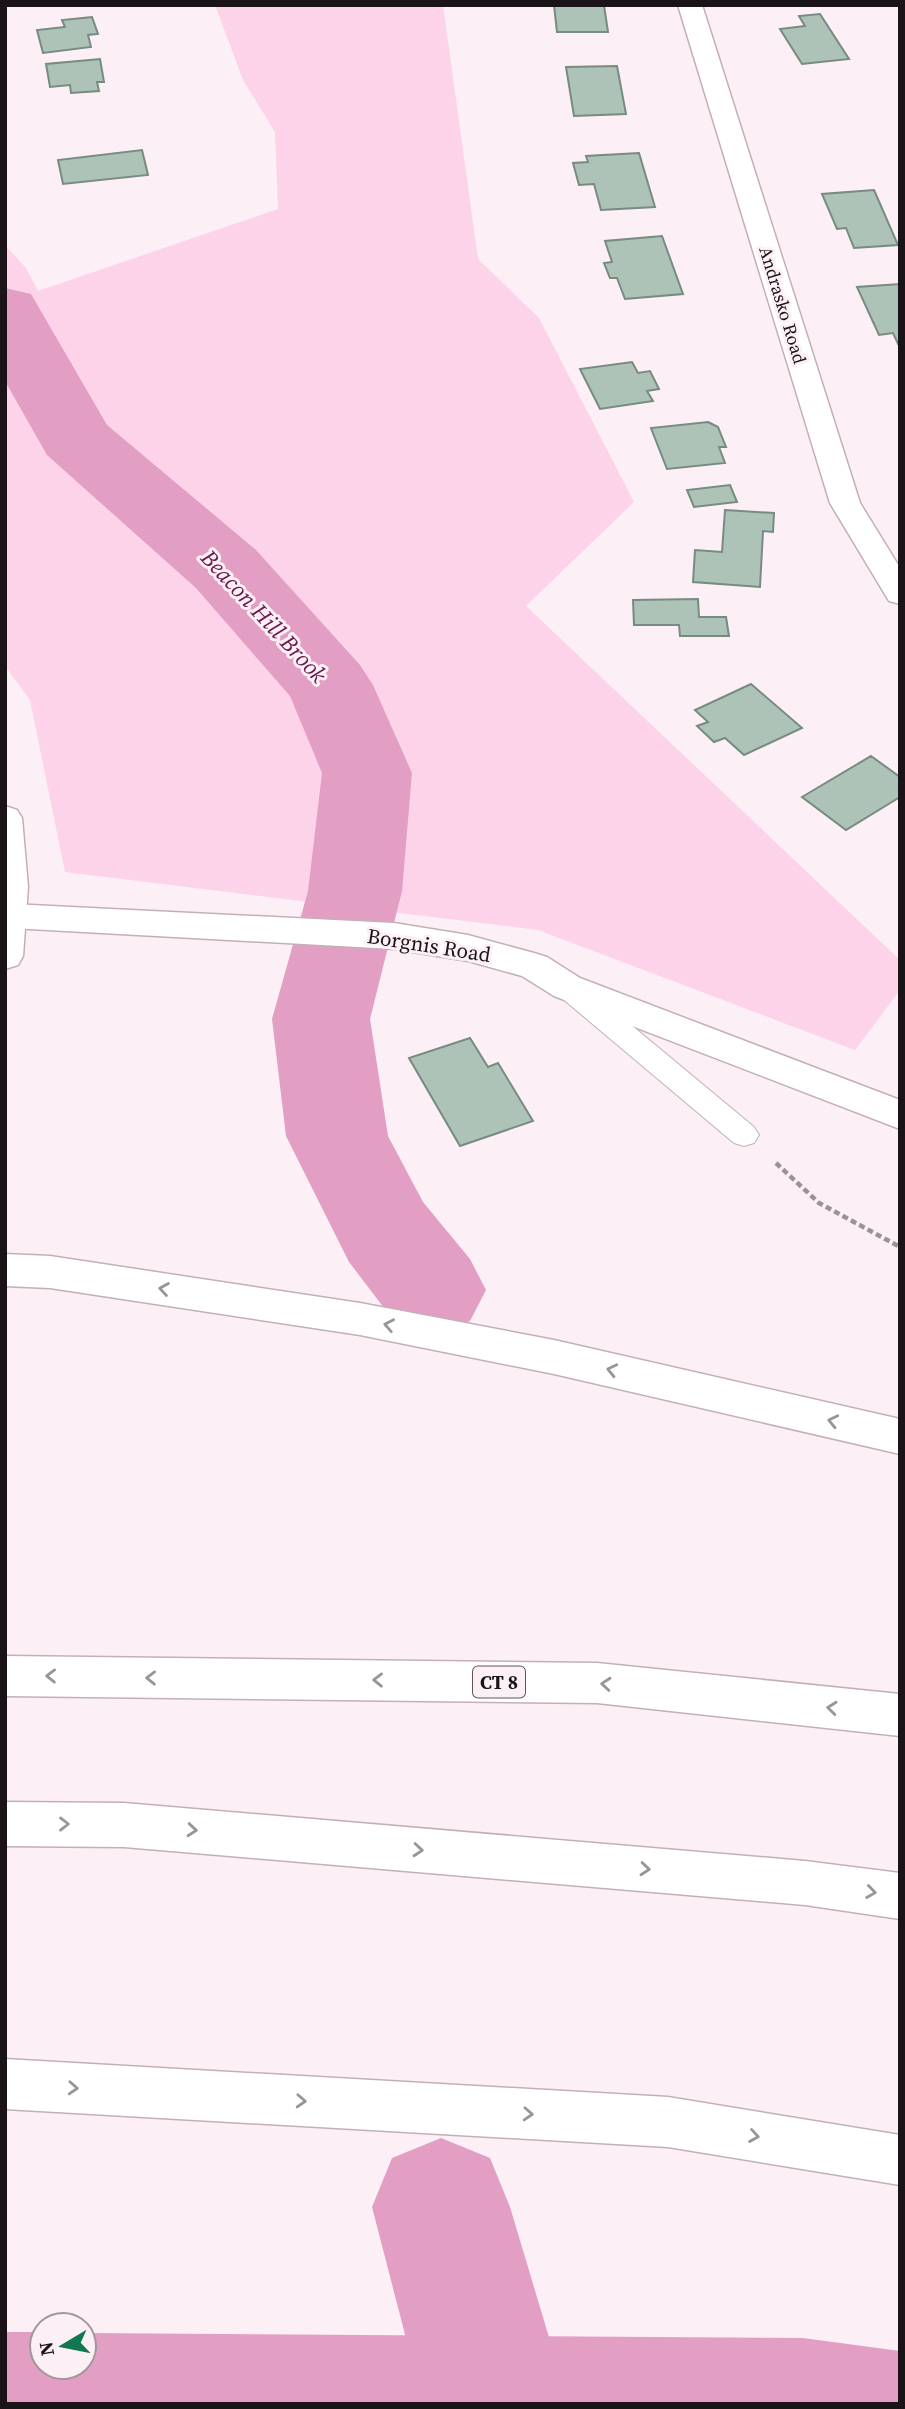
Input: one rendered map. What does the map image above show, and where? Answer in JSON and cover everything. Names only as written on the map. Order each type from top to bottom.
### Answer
[{"type":"main road","name":"Andrasko Road","points":[[690,5],[845,503],[900,594]]},
{"type":"main road","points":[[5,818],[10,852],[12,916],[5,956]]},
{"type":"main road","name":"Borgnis Road","points":[[12,916],[287,928],[394,936],[468,948],[534,966],[567,987],[900,1115]]},
{"type":"main road","points":[[5,1270],[50,1272],[360,1319],[554,1357],[900,1437]]},
{"type":"main road","name":"CT 8","points":[[5,1676],[597,1683],[900,1715]]},
{"type":"main road","points":[[5,1824],[124,1825],[805,1883],[900,1896]]},
{"type":"main road","points":[[5,2084],[668,2122],[900,2160]]},
{"type":"lane","points":[[567,987],[744,1135]]},
{"type":"path","points":[[744,1135],[821,1208],[900,1247]]},
{"type":"shaded area","points":[[215,5],[443,5],[478,259],[539,318],[634,502],[526,606],[900,960],[900,990],[855,1050],[538,930],[65,872],[30,700],[5,666],[5,245],[26,268],[38,291],[278,209],[275,132],[243,80]]},
{"type":"shaded area","points":[[5,2332],[28,2332],[28,2381],[98,2381],[98,2333],[803,2338],[900,2351],[900,2404],[5,2404]]},
{"type":"building","points":[[554,5],[604,5],[608,32],[557,32]]},
{"type":"building","points":[[820,14],[849,59],[802,64],[780,29],[805,26],[799,16]]},
{"type":"building","points":[[92,17],[98,34],[88,35],[91,47],[43,53],[37,30],[65,27],[62,20]]},
{"type":"building","points":[[100,59],[104,82],[97,82],[99,91],[71,93],[70,85],[50,87],[46,64]]},
{"type":"building","points":[[617,66],[626,114],[574,116],[566,67]]},
{"type":"building","points":[[142,150],[148,175],[63,184],[58,160]]},
{"type":"building","points":[[639,153],[655,207],[601,210],[594,184],[579,185],[573,163],[588,162],[586,156]]},
{"type":"building","points":[[874,190],[898,245],[854,248],[846,228],[837,229],[822,194]]},
{"type":"building","points":[[662,236],[683,294],[625,299],[617,278],[610,278],[604,263],[612,262],[605,241]]},
{"type":"building","points":[[900,284],[900,348],[893,333],[879,335],[857,287]]},
{"type":"building","points":[[632,362],[638,373],[650,371],[659,389],[647,391],[653,401],[600,409],[580,369]]},
{"type":"building","points":[[708,422],[718,427],[726,447],[719,447],[725,463],[667,469],[651,428]]},
{"type":"building","points":[[730,485],[737,502],[694,507],[687,490]]},
{"type":"building","points":[[725,510],[774,513],[773,532],[763,531],[760,587],[693,582],[695,550],[722,552]]},
{"type":"building","points":[[698,599],[699,617],[726,617],[729,636],[680,636],[679,625],[634,625],[633,600]]},
{"type":"building","points":[[751,684],[802,728],[744,755],[725,738],[714,742],[697,726],[708,722],[695,710]]},
{"type":"building","points":[[871,756],[900,777],[900,797],[846,830],[802,797]]},
{"type":"building","points":[[470,1038],[488,1067],[498,1063],[533,1121],[460,1146],[409,1058]]},
{"type":"waterway","name":"Beacon Hill Brook","points":[[5,310],[75,438],[226,569],[329,685],[367,773],[355,891],[321,1019],[337,1136],[386,1232],[432,1290]]},
{"type":"waterway","name":"Beacon Hill Brook","points":[[441,2207],[496,2404]]}]
